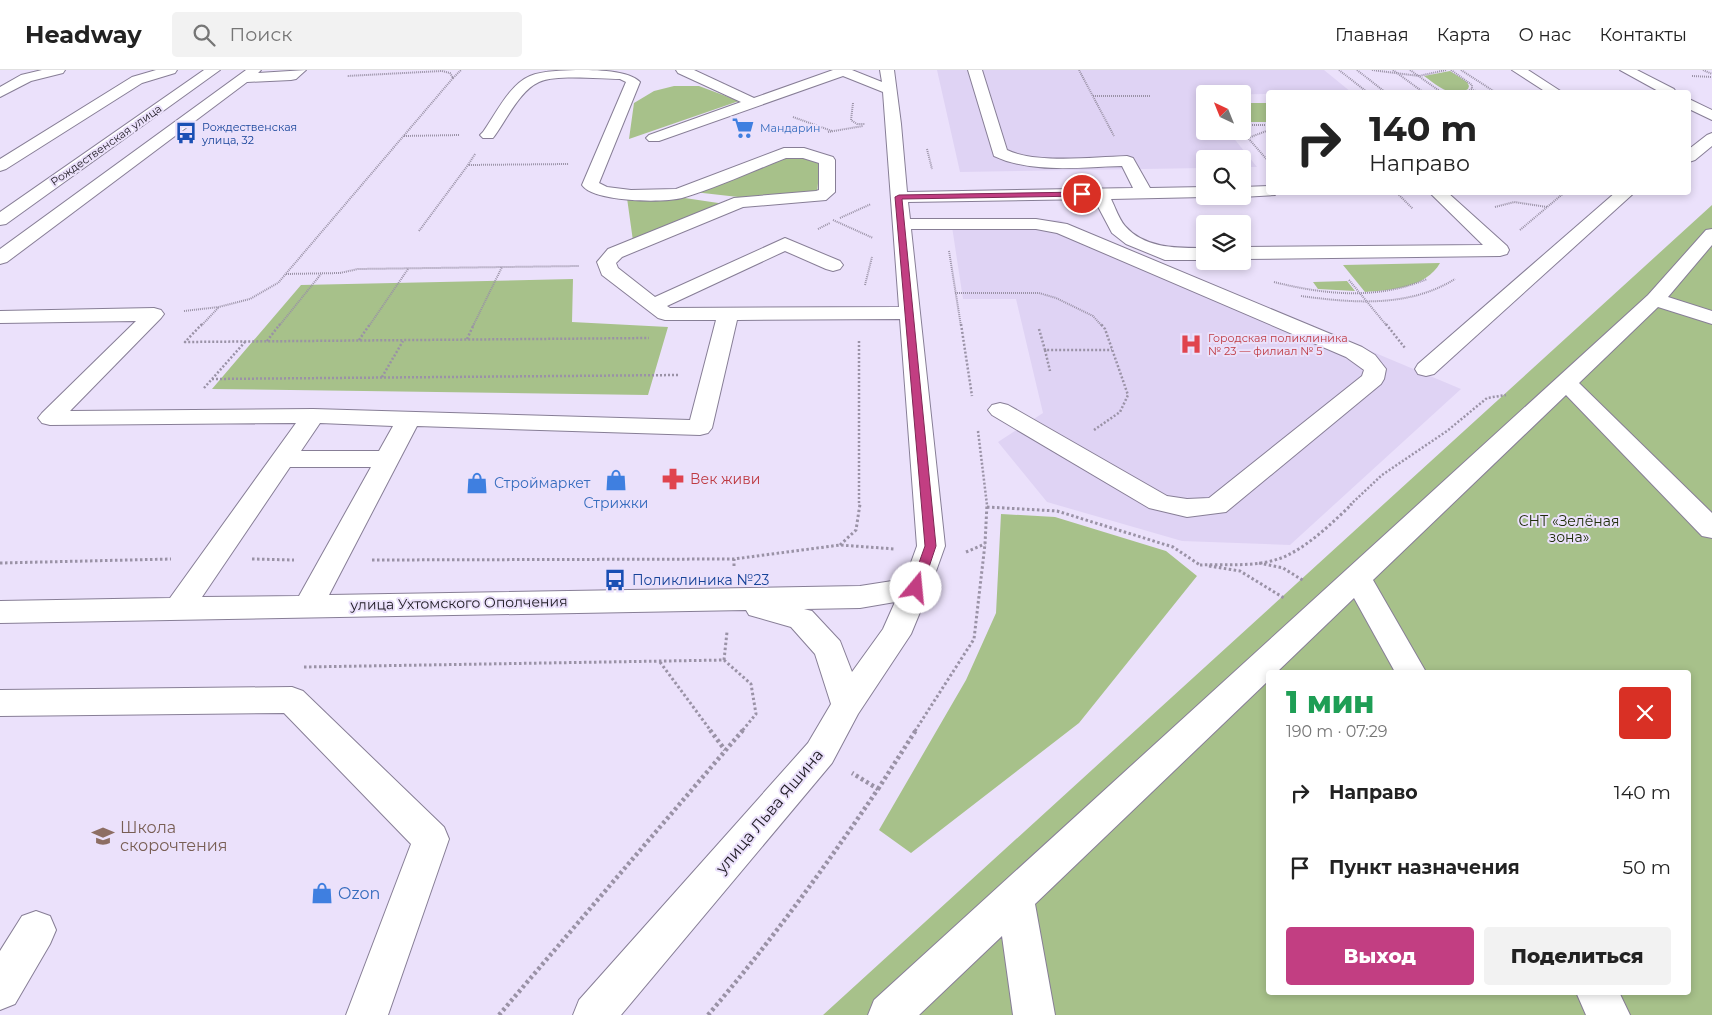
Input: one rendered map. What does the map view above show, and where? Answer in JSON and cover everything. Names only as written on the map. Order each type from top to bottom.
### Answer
[{"type":"street","points":[[0,93],[26,78],[58,70]]},
{"type":"street","points":[[0,166],[138,80],[170,70]]},
{"type":"street","name":"Рождественская улица","points":[[0,220],[213,70]]},
{"type":"street","points":[[0,258],[248,74],[291,76],[298,70]]},
{"type":"street","points":[[683,70],[753,103]]},
{"type":"street","points":[[654,138],[842,70],[888,80]]},
{"type":"street","points":[[975,70],[1000,153],[1003,156],[1029,161],[1127,161],[1144,193]]},
{"type":"street","points":[[1519,70],[1552,90]]},
{"type":"street","points":[[1627,70],[1665,90]]},
{"type":"street","points":[[488,135],[521,90],[536,78],[611,75],[630,78],[632,82],[590,185],[603,192],[631,195],[678,194],[740,202],[820,196],[827,192],[827,160],[804,153],[784,153],[678,194]]},
{"type":"street","points":[[138,80],[199,80]]},
{"type":"street","name":"улица Льва Яшина","points":[[594,1015],[820,753],[847,705],[896,634],[916,588],[931,546],[901,224],[894,124],[888,80]]},
{"type":"street","points":[[1691,104],[1712,116]]},
{"type":"street","points":[[1696,132],[1712,131]]},
{"type":"street","points":[[1691,155],[1712,138]]},
{"type":"street","points":[[1251,192],[1266,191]]},
{"type":"street","points":[[899,197],[1196,192]]},
{"type":"street","points":[[1100,194],[1118,229],[1132,240],[1164,254],[1196,254]]},
{"type":"street","points":[[1439,195],[1499,249],[1518,260],[1541,268]]},
{"type":"street","points":[[1426,369],[1624,195]]},
{"type":"street","points":[[740,202],[614,253],[606,262],[608,271],[665,314],[909,313]]},
{"type":"street","points":[[901,224],[1036,224],[1069,230],[1354,352],[1367,360],[1374,369],[1372,379],[1217,506],[1191,510],[1175,508],[1158,502],[1000,410]]},
{"type":"street","points":[[889,1015],[1655,299],[1712,234]]},
{"type":"street","points":[[653,305],[786,244],[833,265]]},
{"type":"street","points":[[1251,253],[1499,249]]},
{"type":"street","points":[[1655,299],[1712,318]]},
{"type":"street","points":[[154,314],[50,418],[313,416],[700,428],[728,313]]},
{"type":"street","points":[[0,317],[154,314]]},
{"type":"street","points":[[1566,382],[1712,529]]},
{"type":"street","points":[[179,608],[313,416]]},
{"type":"street","points":[[309,605],[409,419]]},
{"type":"street","points":[[284,459],[388,459]]},
{"type":"street","points":[[1357,578],[1410,670]]},
{"type":"street","name":"улица Ухтомского Ополчения","points":[[0,612],[309,605],[860,597],[916,588]]},
{"type":"street","points":[[731,599],[801,619],[829,649],[847,705]]},
{"type":"street","points":[[0,703],[292,700],[431,839],[367,1015]]},
{"type":"street","points":[[1014,898],[1034,1015]]},
{"type":"street","points":[[0,989],[36,930]]},
{"type":"street","points":[[1598,995],[1609,1015]]},
{"type":"path","points":[[370,75],[375,70]]},
{"type":"path","points":[[154,314],[219,307],[250,299],[278,283],[460,70]]},
{"type":"path","points":[[1079,70],[1127,161]]},
{"type":"path","points":[[1339,70],[1364,90]]},
{"type":"path","points":[[1357,70],[1382,90]]},
{"type":"path","points":[[1372,70],[1417,75],[1446,70]]},
{"type":"path","points":[[1393,70],[1420,90]]},
{"type":"path","points":[[1410,70],[1438,90]]},
{"type":"path","points":[[1451,70],[1472,85],[1471,90]]},
{"type":"path","points":[[1461,70],[1492,90]]},
{"type":"path","points":[[1703,70],[1712,74]]},
{"type":"path","points":[[347,76],[442,71],[450,73],[453,78]]},
{"type":"path","points":[[1464,79],[1474,79]]},
{"type":"path","points":[[1093,96],[1150,96]]},
{"type":"path","points":[[1251,126],[1266,125]]},
{"type":"path","points":[[1251,137],[1266,131]]},
{"type":"path","points":[[1250,140],[1266,159]]},
{"type":"path","points":[[926,143],[938,196]]},
{"type":"path","points":[[419,231],[468,165]]},
{"type":"path","points":[[1499,249],[1561,195]]},
{"type":"path","points":[[1494,211],[1499,204],[1510,202],[1547,207]]},
{"type":"path","points":[[944,224],[972,398]]},
{"type":"path","points":[[1515,227],[1521,229]]},
{"type":"path","points":[[840,546],[856,530],[860,501],[859,314],[874,248]]},
{"type":"path","points":[[1298,296],[1367,301],[1417,296],[1450,283],[1460,274],[1466,264],[1466,250]]},
{"type":"path","points":[[1268,281],[1319,291],[1360,293],[1400,289],[1424,281],[1441,268],[1448,251]]},
{"type":"path","points":[[1327,252],[1408,352]]},
{"type":"path","points":[[286,274],[340,273],[358,269],[607,266]]},
{"type":"path","points":[[467,339],[502,267]]},
{"type":"path","points":[[359,340],[409,268]]},
{"type":"path","points":[[266,341],[321,274]]},
{"type":"path","points":[[955,293],[1030,292],[1047,294],[1093,316],[1105,329],[1128,395],[1127,403],[1118,415],[1066,449]]},
{"type":"path","points":[[219,307],[185,342],[653,338]]},
{"type":"path","points":[[1039,329],[1050,371]]},
{"type":"path","points":[[382,377],[404,340]]},
{"type":"path","points":[[178,417],[245,342]]},
{"type":"path","points":[[1045,350],[1112,350]]},
{"type":"path","points":[[212,379],[713,374]]},
{"type":"path","points":[[1200,565],[1259,563],[1288,555],[1325,529],[1382,475],[1447,431],[1487,398],[1566,382]]},
{"type":"path","points":[[708,1015],[772,938],[821,874],[974,639],[985,544],[987,507],[986,486],[976,425]]},
{"type":"path","points":[[987,507],[1058,511],[1173,546],[1200,565],[1240,571],[1324,609]]},
{"type":"path","points":[[1259,563],[1283,568],[1324,609]]},
{"type":"path","points":[[296,667],[724,660],[751,684],[756,714],[499,1015]]},
{"type":"path","points":[[660,662],[725,750]]},
{"type":"path","points":[[820,753],[878,789]]},
{"type":"shaded area","points":[[937,70],[1324,70],[1349,90],[1266,90],[1266,94],[1251,94],[1251,85],[1196,85],[1196,140],[1235,140],[1243,150],[1196,150],[1196,168],[960,172]]},
{"type":"shaded area","points":[[1251,160],[1257,167],[1251,167]]},
{"type":"shaded area","name":"Городская поликлиника № 23 — филиал № 5","points":[[951,220],[1059,220],[1461,389],[1290,545],[1182,541],[1047,502],[998,442],[1043,413],[1016,299],[963,299]]},
{"type":"green space","points":[[1450,71],[1467,82],[1469,86],[1466,90],[1445,90],[1424,76]]},
{"type":"green space","points":[[674,86],[699,86],[739,101],[629,139],[634,103],[654,91]]},
{"type":"green space","points":[[1251,103],[1266,103],[1266,122],[1251,122]]},
{"type":"green space","points":[[805,155],[820,161],[817,194],[747,198],[694,192],[786,156]]},
{"type":"green space","points":[[678,197],[725,204],[633,241],[627,198]]},
{"type":"green space","name":"СНТ «Зелёная зона»","points":[[1712,205],[1712,1015],[823,1015]]},
{"type":"green space","points":[[1440,263],[1426,278],[1417,283],[1396,289],[1365,292],[1343,265]]},
{"type":"green space","points":[[573,279],[572,322],[668,327],[648,395],[212,389],[301,285]]},
{"type":"green space","points":[[1347,281],[1355,291],[1318,289],[1313,282]]},
{"type":"green space","points":[[1001,514],[1055,517],[1166,551],[1197,576],[1079,723],[911,853],[879,830],[966,680],[996,613]]},
{"type":"place","name":"Мандарин","points":[[743,128]]},
{"type":"place","name":"Рождественская улица, 32","points":[[186,133]]},
{"type":"place","name":"Городская поликлиника № 23 — филиал № 5","points":[[1191,344]]},
{"type":"place","name":"Век живи","points":[[673,479]]},
{"type":"place","name":"Стрижки","points":[[616,480]]},
{"type":"place","name":"Строймаркет","points":[[477,483]]},
{"type":"place","name":"Поликлиника №23","points":[[615,580]]},
{"type":"place","name":"Школа скорочтения","points":[[103,836]]},
{"type":"place","name":"Ozon","points":[[322,893]]},
{"type":"route","points":[[916,588],[931,546],[899,197],[1082,194]]}]
